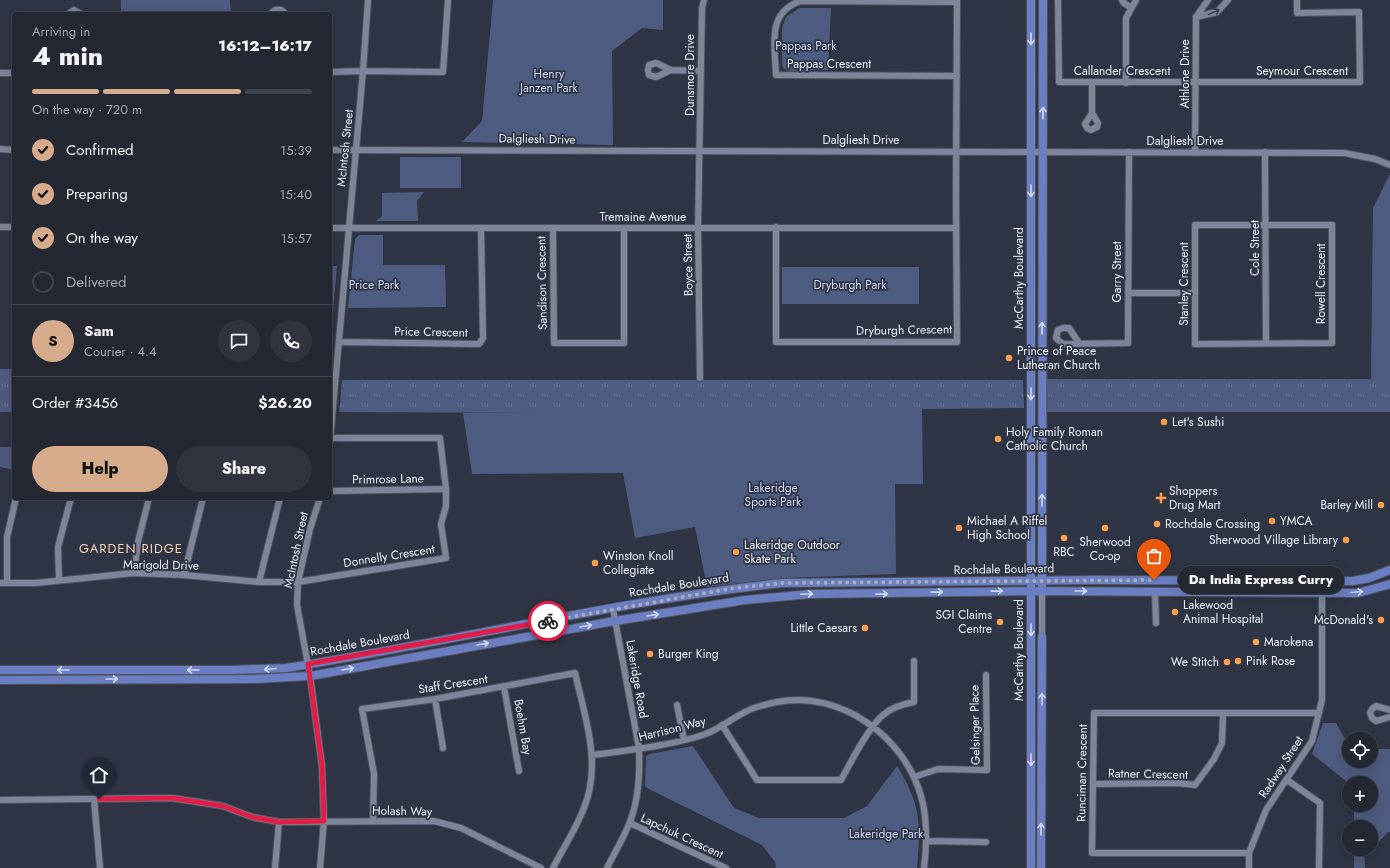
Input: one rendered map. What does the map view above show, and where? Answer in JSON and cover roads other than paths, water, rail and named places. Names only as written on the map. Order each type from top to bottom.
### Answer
[{"type":"main road","name":"McCarthy Boulevard","points":[[1031,0],[1032,868]]},
{"type":"main road","name":"McCarthy Boulevard","points":[[1042,591],[1043,0]]},
{"type":"main road","name":"Rochdale Boulevard","points":[[0,670],[263,670],[308,664],[734,588],[782,583],[1361,580],[1390,570]]},
{"type":"main road","name":"Rochdale Boulevard","points":[[0,680],[255,679],[310,676],[615,621],[768,597],[810,594],[1031,591],[1358,593],[1390,584]]},
{"type":"main road","name":"McCarthy Boulevard","points":[[1041,868],[1042,637]]},
{"type":"street","name":"McIntosh Street","points":[[332,417],[368,0]]},
{"type":"street","points":[[332,72],[443,72],[448,0]]},
{"type":"street","name":"Dunsmore Drive","points":[[701,151],[702,8],[704,0]]},
{"type":"street","name":"Callander Crescent","points":[[1058,0],[1059,82],[1196,82]]},
{"type":"street","points":[[1122,0],[1124,4],[1130,7]]},
{"type":"street","points":[[1126,83],[1126,18],[1130,7],[1136,0]]},
{"type":"street","points":[[1196,17],[1208,0]]},
{"type":"street","points":[[1196,17],[1217,12],[1228,0]]},
{"type":"street","name":"Seymour Crescent","points":[[1196,82],[1360,82],[1359,12],[1297,13],[1297,0]]},
{"type":"street","name":"Pappas Crescent","points":[[957,1],[801,1],[791,4],[783,12],[777,19],[775,27],[776,75],[957,76]]},
{"type":"street","points":[[957,1],[957,152]]},
{"type":"street","points":[[274,12],[278,9],[284,12]]},
{"type":"street","name":"Athlone Drive","points":[[1195,152],[1196,17]]},
{"type":"street","points":[[671,70],[701,70]]},
{"type":"street","points":[[0,73],[12,73]]},
{"type":"street","points":[[1092,83],[1092,113]]},
{"type":"street","points":[[0,149],[12,150]]},
{"type":"street","name":"Dalgliesh Drive","points":[[332,150],[1265,152],[1352,154],[1375,159],[1390,165]]},
{"type":"street","name":"Boyce Street","points":[[700,378],[698,228],[701,151]]},
{"type":"street","name":"Dryburgh Crescent","points":[[776,228],[776,342],[957,342],[957,152]]},
{"type":"street","name":"Garry Street","points":[[1079,343],[1128,343],[1129,152]]},
{"type":"street","name":"Cole Street","points":[[1265,152],[1266,343]]},
{"type":"street","name":"Stanley Crescent","points":[[1266,225],[1195,225],[1196,344],[1266,343]]},
{"type":"street","name":"Rowell Crescent","points":[[1266,225],[1332,225],[1332,343],[1266,343]]},
{"type":"street","points":[[0,227],[12,227]]},
{"type":"street","name":"Tremaine Avenue","points":[[332,228],[956,228]]},
{"type":"street","name":"Price Crescent","points":[[339,342],[478,344],[483,338],[481,228]]},
{"type":"street","name":"Sandison Crescent","points":[[552,228],[554,343],[624,343],[624,228]]},
{"type":"street","points":[[1128,294],[1195,294]]},
{"type":"street","name":"Donnelly Crescent","points":[[298,582],[446,558],[441,524],[446,506],[446,489],[440,438],[332,439]]},
{"type":"street","name":"Primrose Lane","points":[[332,491],[446,489]]},
{"type":"street","points":[[3,583],[7,537],[16,500]]},
{"type":"street","points":[[59,580],[58,547],[70,500]]},
{"type":"street","points":[[134,573],[138,542],[148,500]]},
{"type":"street","points":[[184,575],[203,500]]},
{"type":"street","points":[[259,582],[280,500]]},
{"type":"street","name":"McIntosh Street","points":[[319,500],[310,529],[298,582],[298,612],[310,676],[322,766],[324,821],[320,868]]},
{"type":"street","name":"Marigold Drive","points":[[3,583],[59,580],[134,573],[184,575],[259,582],[298,582]]},
{"type":"street","name":"Radway Street","points":[[1249,868],[1249,853],[1266,810],[1312,741],[1322,700],[1322,580]]},
{"type":"street","name":"McCarthy Boulevard","points":[[1042,591],[1042,637]]},
{"type":"street","points":[[1156,592],[1156,623]]},
{"type":"street","name":"Lakeridge Road","points":[[607,868],[630,823],[636,798],[639,774],[638,748],[613,609]]},
{"type":"street","points":[[722,725],[757,780],[840,780],[874,726],[883,715],[902,704],[914,702],[914,661]]},
{"type":"street","name":"Staff Crescent","points":[[374,821],[374,774],[362,709],[435,699],[575,673],[593,755]]},
{"type":"street","name":"Gelsinger Place","points":[[914,777],[938,769],[987,770],[986,675]]},
{"type":"street","name":"Boehm Bay","points":[[504,687],[519,771]]},
{"type":"street","points":[[435,699],[443,748]]},
{"type":"street","name":"Harrison Way","points":[[593,755],[684,740],[704,734],[747,711],[778,702],[813,701],[838,707],[858,716],[874,726],[901,755],[914,777],[921,796],[927,841],[924,868]]},
{"type":"street","points":[[677,706],[684,740]]},
{"type":"street","points":[[1390,710],[1376,706],[1370,713],[1372,718],[1376,720],[1390,716]]},
{"type":"street","name":"Runciman Crescent","points":[[1249,853],[1092,853],[1094,713],[1319,713]]},
{"type":"street","name":"Ratner Crescent","points":[[1093,784],[1178,783],[1195,785],[1214,759],[1222,742],[1223,714]]},
{"type":"street","points":[[553,868],[584,808],[591,785],[593,755]]},
{"type":"street","points":[[1287,780],[1320,803],[1319,868]]},
{"type":"street","name":"Holash Way","points":[[0,800],[172,798],[223,806],[252,817],[279,822],[434,821],[461,828],[541,868]]},
{"type":"street","points":[[94,799],[100,868]]},
{"type":"street","points":[[275,868],[279,822]]},
{"type":"street","name":"Lapchuk Crescent","points":[[630,823],[726,868]]},
{"type":"street","points":[[927,841],[986,842]]},
{"type":"place","name":"Prince of Peace Lutheran Church","points":[[1009,358]]},
{"type":"place","name":"Let's Sushi","points":[[1164,422]]},
{"type":"place","name":"Holy Family Roman Catholic Church","points":[[998,439]]},
{"type":"place","name":"Shoppers Drug Mart","points":[[1161,498]]},
{"type":"place","name":"Barley Mill","points":[[1381,505]]},
{"type":"place","name":"YMCA","points":[[1272,521]]},
{"type":"place","name":"Rochdale Crossing","points":[[1157,524]]},
{"type":"place","name":"Michael A Riffel High School","points":[[959,528]]},
{"type":"place","name":"Sherwood Co-op","points":[[1105,528]]},
{"type":"place","name":"RBC","points":[[1064,538]]},
{"type":"place","name":"Sherwood Village Library","points":[[1346,540]]},
{"type":"place","name":"Lakeridge Outdoor Skate Park","points":[[736,552]]},
{"type":"place","name":"Winston Knoll Collegiate","points":[[595,563]]},
{"type":"place","name":"Da India Express Curry","points":[[1154,580]]},
{"type":"place","name":"Lakewood Animal Hospital","points":[[1175,612]]},
{"type":"place","name":"McDonald's","points":[[1381,620]]},
{"type":"place","name":"SGI Claims Centre","points":[[1000,622]]},
{"type":"place","name":"Little Caesars","points":[[865,628]]},
{"type":"place","name":"Marokena","points":[[1256,642]]},
{"type":"place","name":"Burger King","points":[[650,654]]},
{"type":"place","name":"Pink Rose","points":[[1238,661]]},
{"type":"place","name":"We Stitch","points":[[1227,662]]},
{"type":"district","name":"GARDEN RIDGE","points":[[131,548]]},
{"type":"park label","name":"Pappas Park","points":[[806,46]]},
{"type":"park label","name":"Henry Janzen Park","points":[[549,81]]},
{"type":"park label","name":"Price Park","points":[[374,285]]},
{"type":"park label","name":"Dryburgh Park","points":[[850,285]]},
{"type":"park label","name":"Lakeridge Sports Park","points":[[773,495]]},
{"type":"park label","name":"Lakeridge Park","points":[[886,834]]}]
